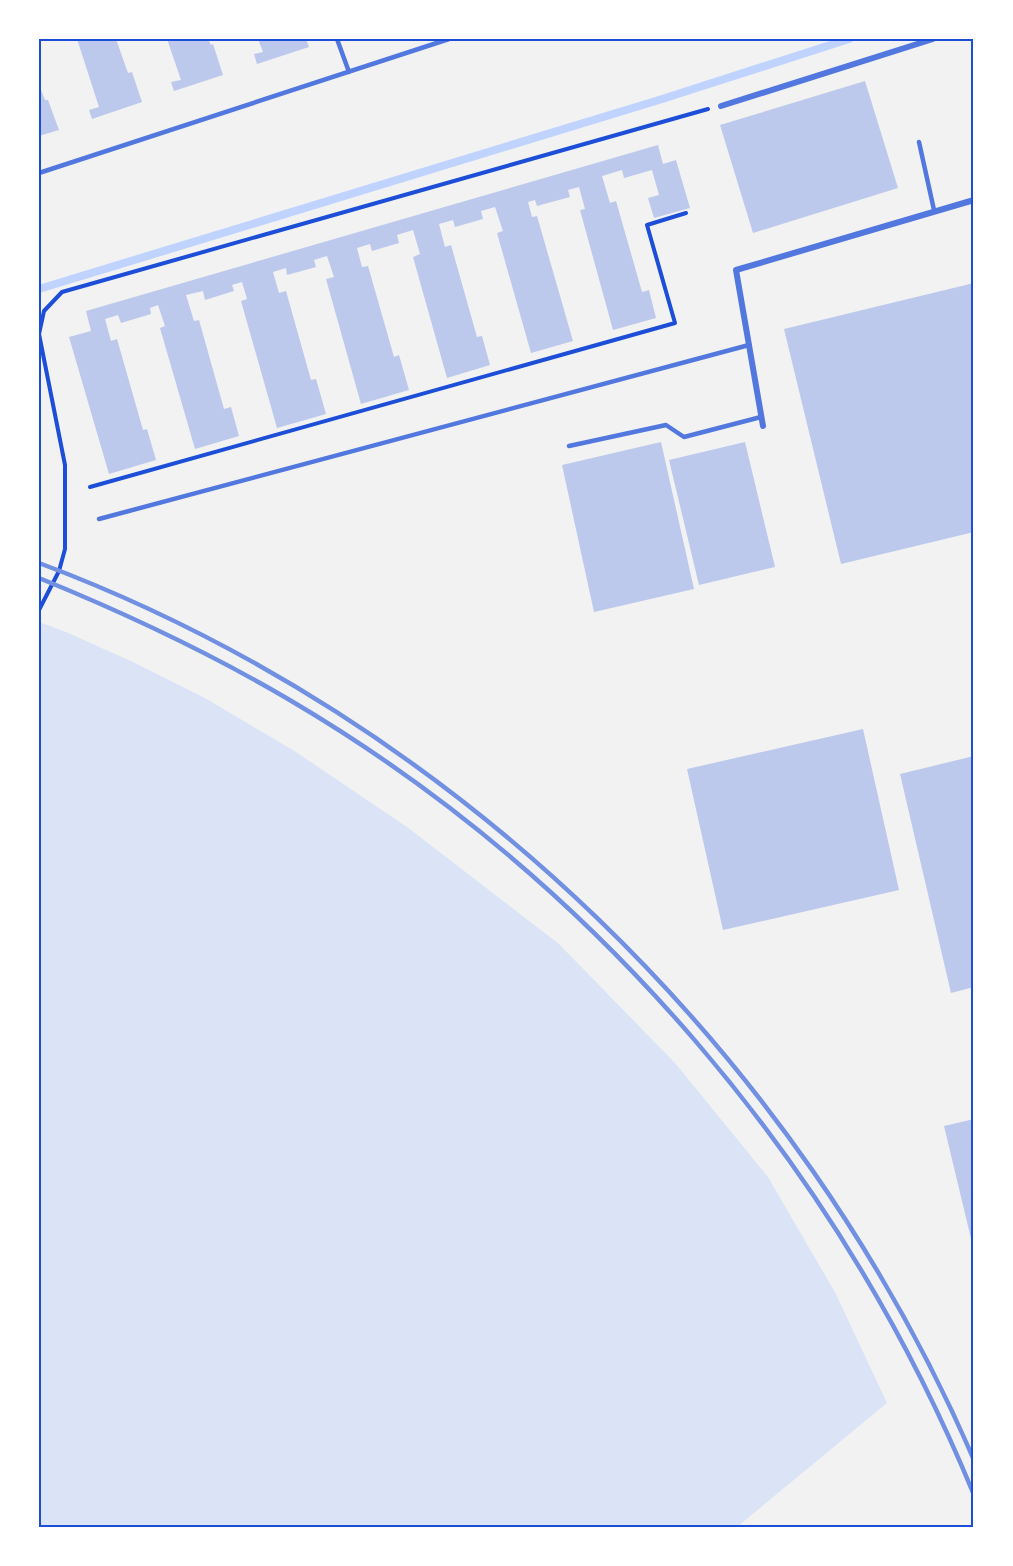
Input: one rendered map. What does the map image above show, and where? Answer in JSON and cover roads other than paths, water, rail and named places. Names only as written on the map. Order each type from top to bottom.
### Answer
[{"type":"street","points":[[721,106],[933,39]]},
{"type":"street","points":[[763,426],[736,270],[974,200]]},
{"type":"lane","points":[[337,39],[349,72]]},
{"type":"lane","points":[[39,173],[449,39]]},
{"type":"lane","points":[[919,142],[934,210]]},
{"type":"lane","points":[[99,519],[749,345]]},
{"type":"lane","points":[[569,446],[666,425],[684,437],[761,417]]},
{"type":"waterway","points":[[39,289],[659,100],[849,39]]},
{"type":"railway","points":[[39,563],[191,629],[336,711],[471,808],[596,917],[711,1039],[812,1170],[901,1311],[974,1460]]},
{"type":"railway","points":[[39,578],[134,619],[227,665],[288,699],[400,771],[506,853],[604,943],[696,1041],[779,1146],[853,1257],[918,1374],[974,1495]]}]
